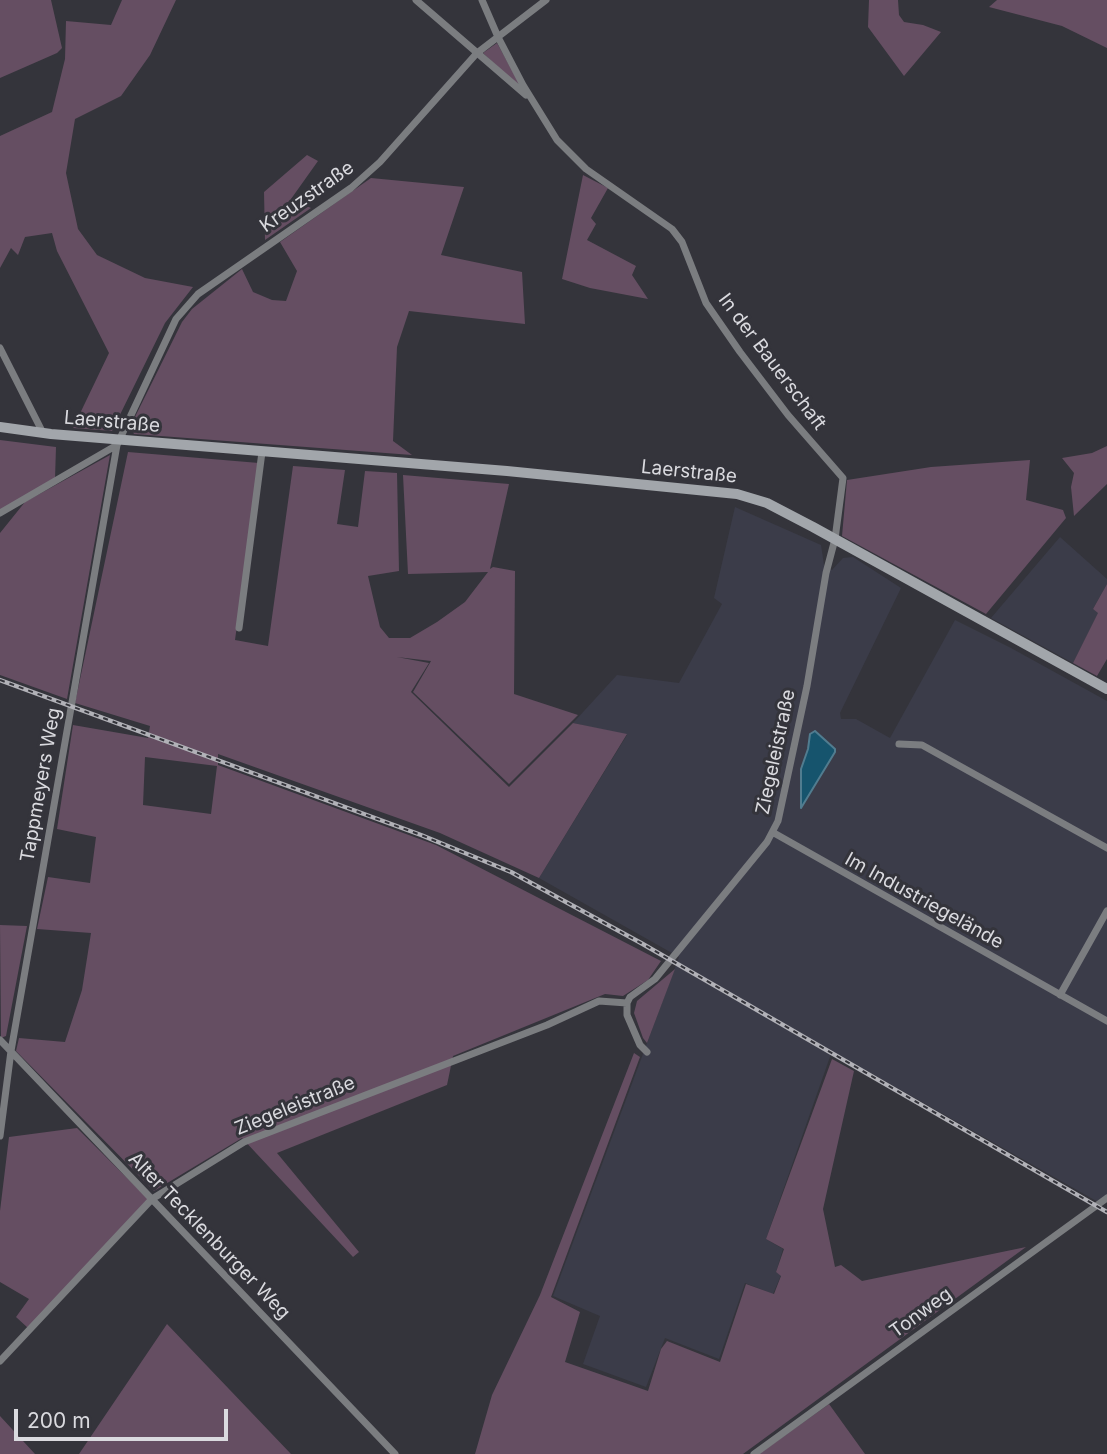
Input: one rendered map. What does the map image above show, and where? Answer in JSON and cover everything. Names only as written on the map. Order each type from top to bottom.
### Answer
[{"type":"main road","name":"Laerstraße","points":[[0,427],[118,442],[507,471],[719,491],[754,498],[835,539],[1107,689]]},
{"type":"street","name":"In der Bauerschaft","points":[[416,0],[529,97]]},
{"type":"street","name":"In der Bauerschaft","points":[[482,0],[529,97],[557,140],[586,169],[671,229],[682,242],[706,303],[788,415],[843,478],[835,539]]},
{"type":"street","name":"Kreuzstraße","points":[[118,442],[176,319],[186,305],[351,188],[371,171],[477,53],[546,0]]},
{"type":"street","name":"Laerstraße","points":[[0,348],[43,433]]},
{"type":"street","points":[[0,513],[118,442]]},
{"type":"street","name":"Tappmeyers Weg","points":[[0,1136],[10,1051],[118,442]]},
{"type":"street","points":[[239,628],[262,452]]},
{"type":"street","name":"Ziegeleistraße","points":[[0,1362],[152,1199],[244,1142],[547,1025],[599,1001],[619,1000],[627,1003],[630,997],[655,979],[774,833],[807,685],[826,573],[835,539]]},
{"type":"street","points":[[899,744],[922,746],[1107,848]]},
{"type":"street","name":"Im Industriegelände","points":[[774,833],[1107,1021]]},
{"type":"street","points":[[1060,995],[1107,911]]},
{"type":"street","points":[[627,1003],[629,1022],[640,1045],[647,1052]]},
{"type":"street","name":"Alter Tecklenburger Weg","points":[[0,1040],[395,1454]]},
{"type":"street","name":"Tonweg","points":[[754,1454],[1107,1198]]},
{"type":"shaded area","points":[[0,0],[51,0],[62,48],[57,53],[0,78]]},
{"type":"shaded area","points":[[122,0],[176,0],[150,55],[121,96],[75,119],[66,173],[78,229],[97,255],[145,278],[193,287],[165,323],[112,431],[73,428],[109,353],[57,251],[52,233],[25,237],[18,255],[11,248],[0,268],[0,136],[52,112],[65,59],[66,21],[111,25]]},
{"type":"shaded area","points":[[869,0],[898,0],[899,15],[904,22],[941,32],[904,76],[868,27]]},
{"type":"shaded area","points":[[997,0],[1107,0],[1107,48],[1062,26],[989,7]]},
{"type":"shaded area","points":[[497,43],[519,83],[517,85],[483,53]]},
{"type":"shaded area","points":[[307,155],[318,161],[291,199],[311,208],[265,240],[264,192]]},
{"type":"shaded area","points":[[583,175],[608,188],[591,218],[596,224],[587,240],[636,266],[632,275],[648,299],[590,288],[562,279]]},
{"type":"shaded area","points":[[371,178],[464,187],[441,255],[522,272],[525,324],[409,311],[397,347],[393,441],[412,455],[134,434],[130,427],[182,322],[192,309],[242,269],[253,292],[272,300],[286,301],[297,271],[280,242]]},
{"type":"shaded area","points":[[0,440],[56,447],[55,479],[0,510]]},
{"type":"shaded area","points":[[1107,446],[1107,484],[1074,516],[1071,487],[1074,473],[1062,458],[1092,453]]},
{"type":"shaded area","points":[[128,452],[259,463],[235,640],[268,646],[293,466],[345,470],[337,524],[358,527],[365,471],[397,473],[399,571],[368,576],[380,627],[389,638],[410,638],[437,622],[465,602],[488,572],[408,574],[403,475],[509,484],[490,569],[493,567],[515,571],[514,694],[578,715],[509,784],[413,692],[431,661],[397,657],[429,663],[411,692],[509,787],[573,723],[627,734],[539,878],[440,833],[218,754],[218,765],[436,845],[661,961],[648,980],[623,996],[605,994],[453,1056],[447,1085],[277,1153],[359,1252],[353,1257],[242,1138],[154,1191],[16,1051],[19,1038],[65,1042],[82,990],[91,933],[37,929],[48,877],[90,883],[96,837],[57,829],[73,725],[148,738],[150,726],[75,703]],"holes":[[[145,757],[217,766],[211,814],[143,805]]]},
{"type":"shaded area","points":[[110,455],[67,699],[0,675],[0,533],[25,502]]},
{"type":"shaded area","points":[[1030,460],[1026,500],[1063,510],[1066,518],[986,614],[842,536],[847,480],[931,467]]},
{"type":"shaded area","points":[[735,507],[821,545],[824,565],[832,570],[843,558],[853,557],[901,588],[840,713],[841,719],[856,719],[890,738],[955,620],[1107,701],[1107,1195],[1098,1202],[832,1051],[766,1239],[783,1249],[776,1272],[781,1275],[773,1294],[745,1283],[719,1359],[665,1338],[646,1387],[583,1364],[600,1316],[553,1296],[679,957],[539,878],[627,735],[573,723],[617,675],[679,683],[722,604],[714,598]]},
{"type":"shaded area","points":[[1060,537],[1107,579],[1107,584],[1093,609],[1099,613],[1073,663],[991,618]]},
{"type":"shaded area","points":[[1107,584],[1107,659],[1097,676],[1073,663],[1098,613],[1093,609]]},
{"type":"shaded area","points":[[0,925],[27,926],[6,1036],[1,1038]]},
{"type":"shaded area","points":[[675,969],[647,1043],[634,1013],[637,1001]]},
{"type":"shaded area","points":[[634,1053],[640,1057],[551,1297],[580,1312],[565,1362],[648,1391],[661,1349],[667,1341],[720,1362],[746,1284],[774,1294],[781,1276],[776,1272],[784,1249],[766,1239],[832,1059],[854,1071],[823,1209],[835,1267],[841,1265],[862,1281],[1026,1247],[743,1454],[475,1454],[492,1395],[540,1295]]},
{"type":"shaded area","points":[[77,1128],[148,1199],[28,1328],[16,1317],[29,1299],[0,1282],[0,1211],[9,1137]]},
{"type":"shaded area","points":[[167,1324],[291,1454],[79,1454]]},
{"type":"shaded area","points":[[829,1404],[865,1454],[759,1454]]},
{"type":"shaded area","points":[[0,1416],[35,1454],[0,1454]]},
{"type":"water","points":[[815,731],[835,752],[801,808],[801,769],[810,734]]},
{"type":"railway","points":[[0,680],[421,835],[511,872],[641,943],[1107,1212]]}]
